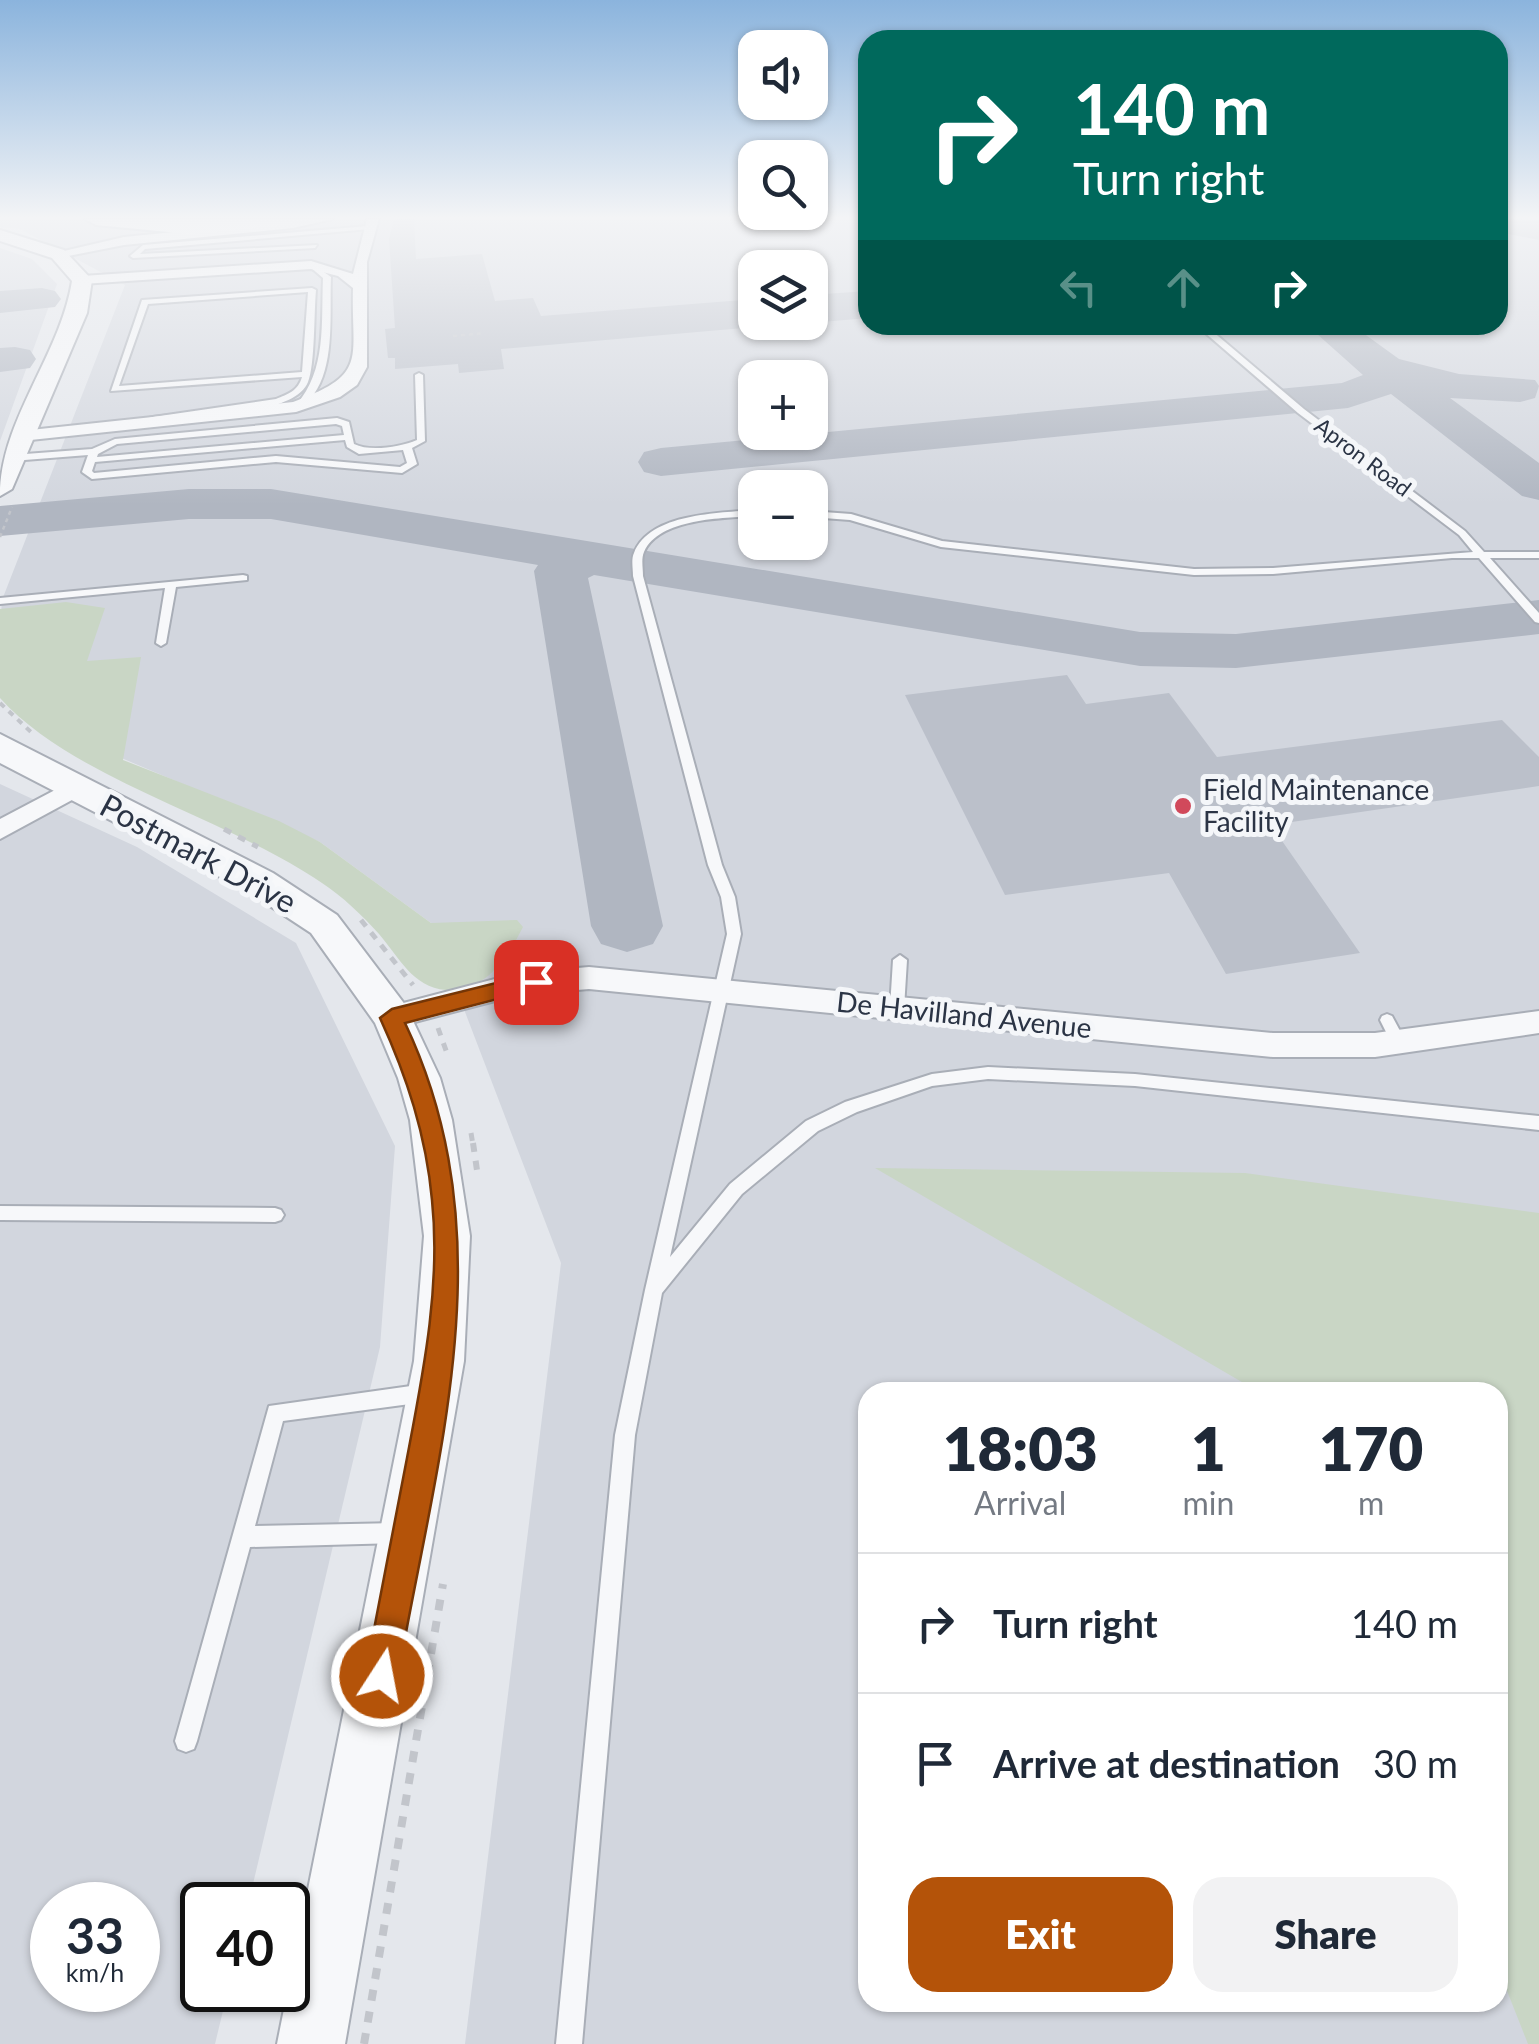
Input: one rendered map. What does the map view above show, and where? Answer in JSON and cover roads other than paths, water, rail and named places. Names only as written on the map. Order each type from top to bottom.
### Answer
[{"type":"street","points":[[0,489],[76,314]]},
{"type":"street","points":[[17,447],[132,425],[296,408],[351,382],[359,367],[360,314]]},
{"type":"street","name":"Postmark Drive","points":[[17,739],[8,754],[260,882],[324,924],[411,1012],[445,1200],[446,1306],[409,1533],[311,2044]]},
{"type":"street","points":[[0,830],[74,788]]},
{"type":"street","name":"De Havilland Avenue","points":[[411,1012],[518,984],[576,978],[1232,1042],[1539,1022]]},
{"type":"lane","points":[[141,314],[114,389],[304,374]]},
{"type":"lane","points":[[132,425],[157,415],[287,401],[297,396],[304,374],[310,314]]},
{"type":"lane","points":[[296,408],[310,398],[322,375],[325,314]]},
{"type":"lane","name":"Apron Road","points":[[1212,335],[1297,407],[1455,527],[1484,554],[1539,620]]},
{"type":"lane","points":[[407,447],[412,464],[388,472],[276,459],[92,476],[88,472],[93,456],[115,442],[337,420],[346,424],[350,446],[359,450],[407,447],[421,441],[419,375]]},
{"type":"lane","points":[[17,447],[93,456],[348,436]]},
{"type":"lane","points":[[828,515],[851,517],[941,544],[1194,572],[1273,571],[1484,554],[1539,555]]},
{"type":"lane","points":[[569,2044],[623,1454],[654,1290],[734,934],[728,897],[708,836],[636,558],[646,542],[672,526],[738,516]]},
{"type":"lane","points":[[0,601],[243,578]]},
{"type":"lane","points":[[161,643],[170,585]]},
{"type":"lane","points":[[897,1008],[900,960]]},
{"type":"lane","points":[[654,1290],[736,1190],[775,1153],[812,1126],[851,1107],[932,1080],[988,1073],[1081,1076],[1539,1124]]},
{"type":"lane","points":[[0,1213],[276,1215]]},
{"type":"lane","points":[[186,1741],[276,1413],[434,1392]]},
{"type":"lane","points":[[242,1537],[409,1533]]},
{"type":"place","name":"Field Maintenance Facility","points":[[1183,806]]}]
